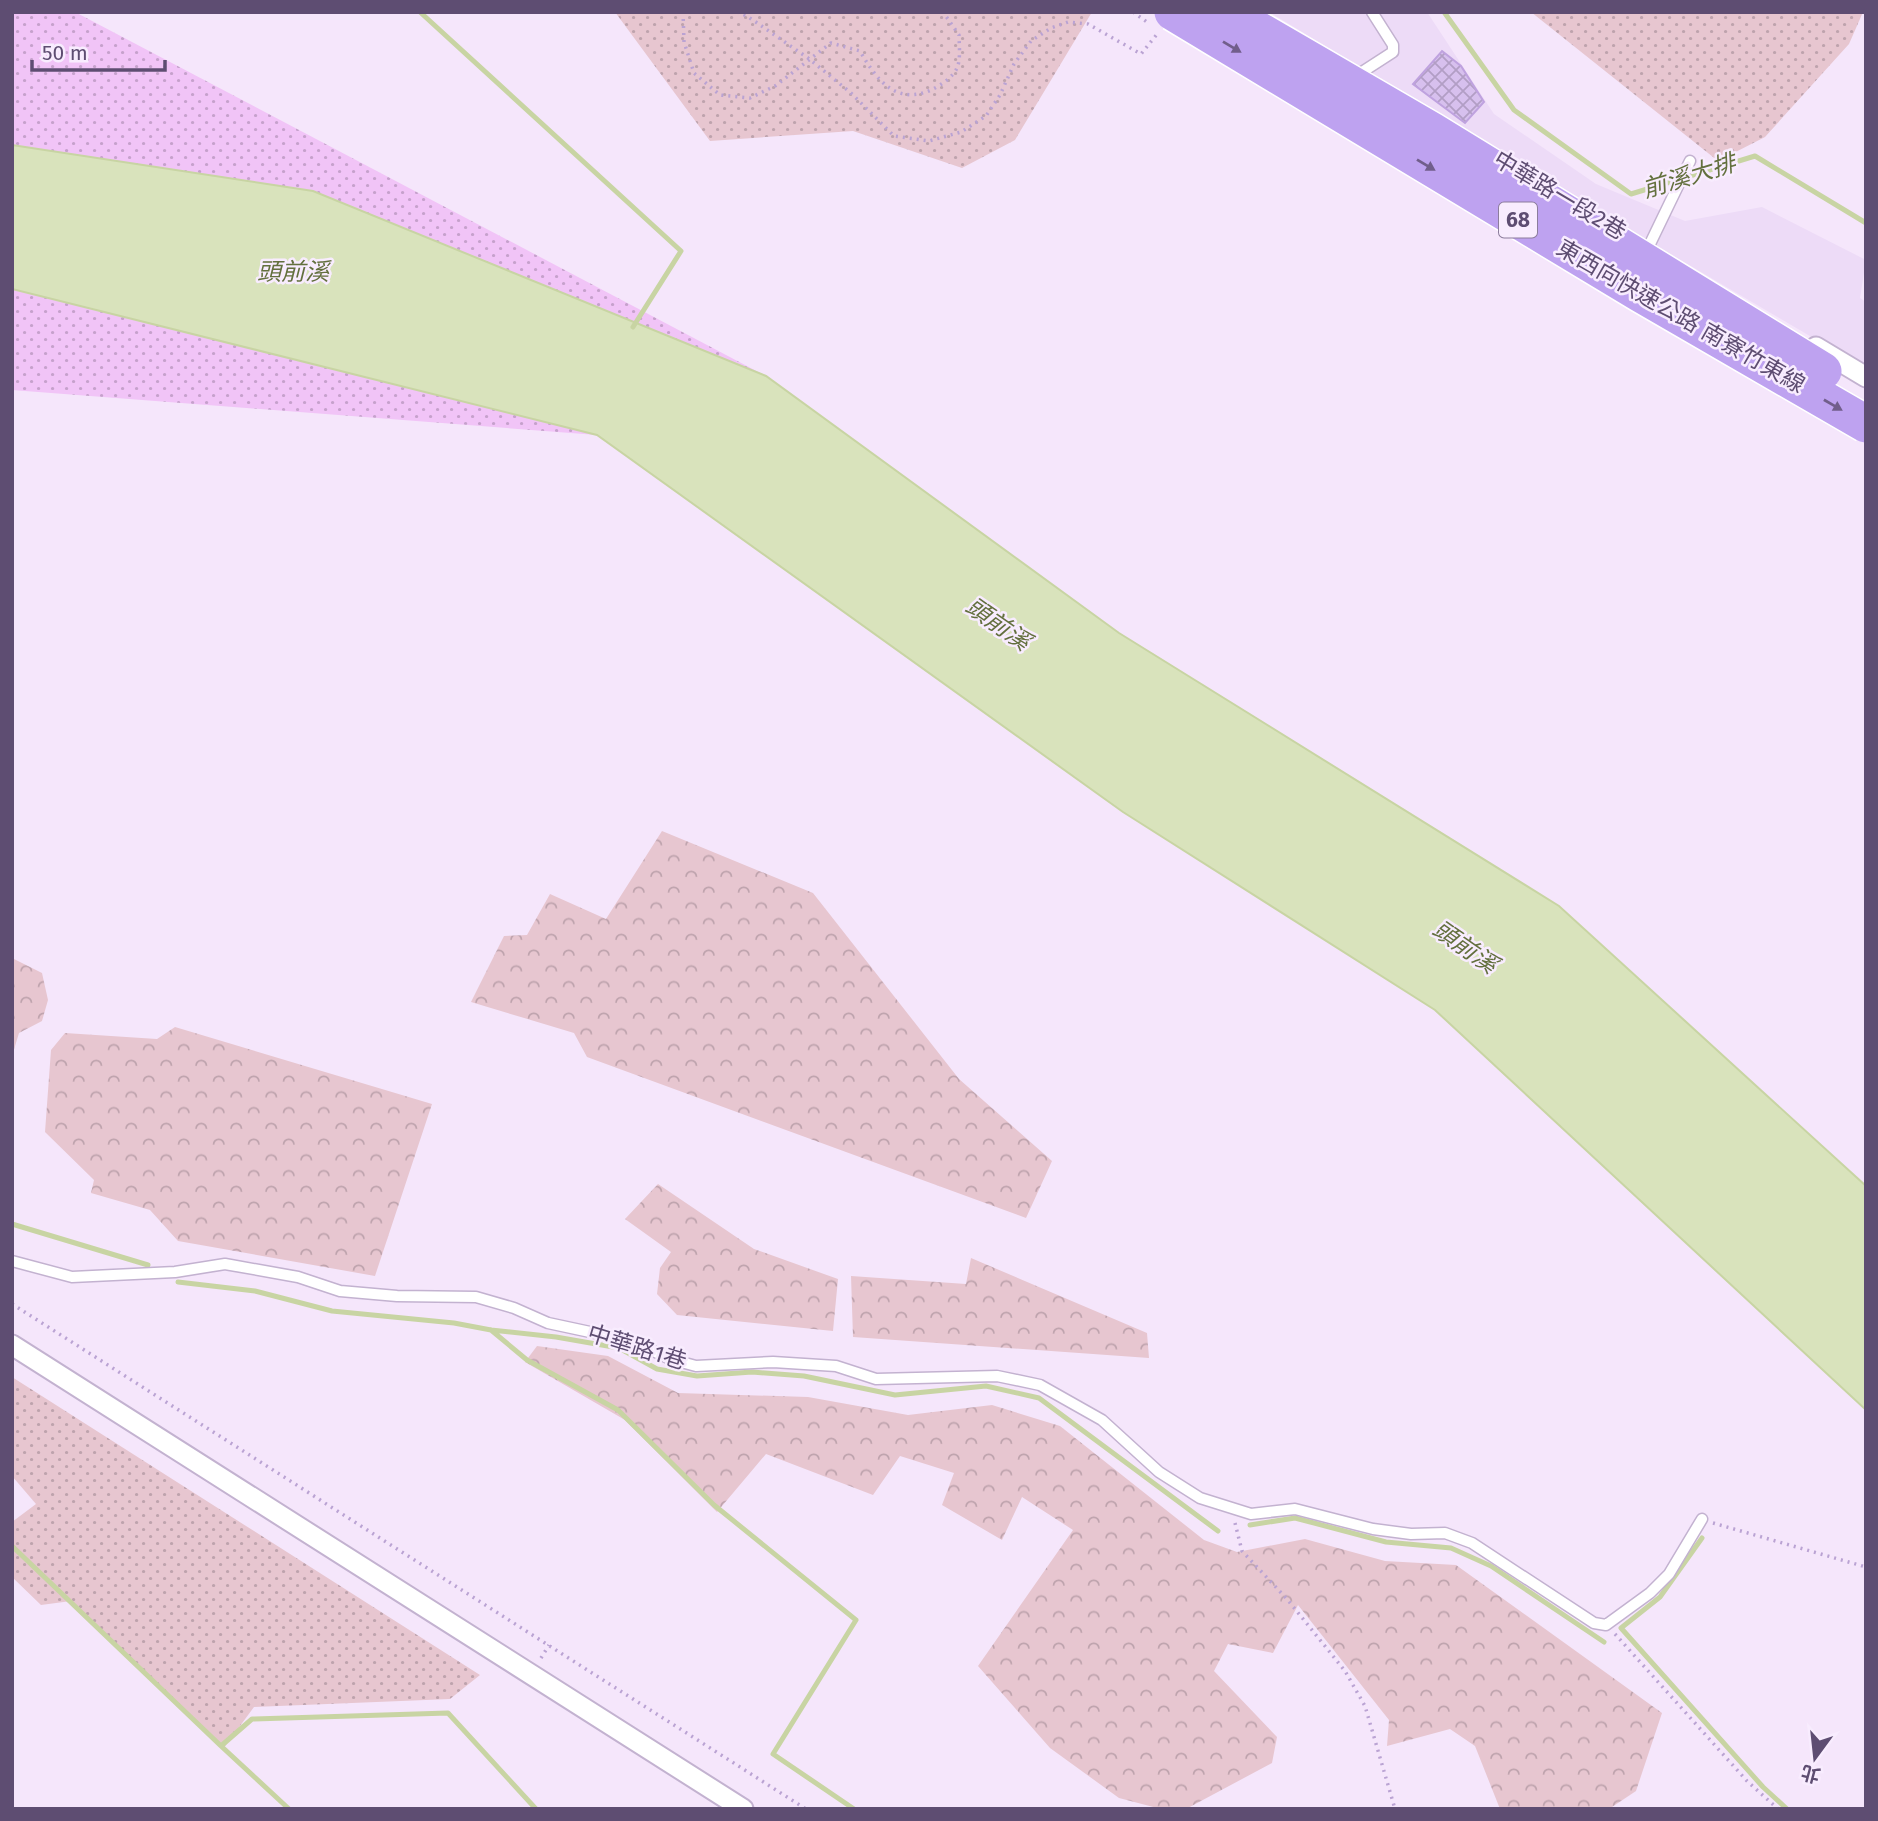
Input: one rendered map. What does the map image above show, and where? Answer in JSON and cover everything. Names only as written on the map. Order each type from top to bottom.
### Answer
[{"type":"highway","name":"東西向快速公路 南寮竹東線","points":[[1227,12],[1432,131],[1866,397]]},
{"type":"highway","name":"東西向快速公路 南寮竹東線","points":[[1167,21],[1866,424]]},
{"type":"street","name":"中華路一段2巷","points":[[1256,12],[1866,377]]},
{"type":"street","points":[[12,1345],[743,1809]]},
{"type":"lane","points":[[1359,74],[1392,52],[1393,45],[1372,12]]},
{"type":"lane","points":[[1648,248],[1690,161]]},
{"type":"lane","name":"中華路1巷","points":[[12,1261],[72,1277],[175,1272],[225,1264],[298,1277],[340,1291],[397,1296],[476,1297],[514,1308],[548,1323],[632,1341],[670,1359],[696,1366],[773,1362],[836,1366],[876,1379],[997,1376],[1040,1385],[1102,1420],[1159,1472],[1200,1498],[1251,1514],[1295,1509],[1373,1529],[1411,1534],[1446,1533],[1472,1543],[1594,1623],[1606,1625]]},
{"type":"lane","points":[[1606,1625],[1650,1593],[1669,1574],[1702,1519]]},
{"type":"path","points":[[683,12],[684,42],[694,73],[720,95],[750,98],[775,86],[808,58],[831,43],[860,51],[875,77],[899,94],[924,94],[943,84],[957,68],[959,34],[943,12]]},
{"type":"path","points":[[737,12],[808,58],[850,93],[894,136],[929,141],[961,132],[986,116],[1000,95],[1014,64],[1031,41],[1051,28],[1068,22],[1087,24],[1140,54],[1167,21]]},
{"type":"path","points":[[12,1304],[806,1809]]},
{"type":"path","points":[[1231,1507],[1242,1551],[1287,1599],[1345,1671],[1364,1706],[1395,1809]]},
{"type":"path","points":[[1702,1519],[1866,1567]]},
{"type":"path","points":[[1606,1625],[1747,1781],[1778,1809]]},
{"type":"shaded area","points":[[1269,12],[1427,12],[1494,114],[1596,184],[1685,221],[1762,207],[1866,260],[1860,298],[1866,302],[1866,369],[1575,198]]},
{"type":"green space","points":[[615,12],[1092,12],[1015,140],[962,168],[853,131],[710,141]]},
{"type":"green space","points":[[1531,12],[1863,12],[1849,44],[1765,137],[1718,161]]},
{"type":"green space","points":[[662,831],[813,893],[959,1079],[1052,1161],[1026,1218],[587,1057],[574,1033],[471,1002],[504,936],[527,935],[550,894],[606,919]]},
{"type":"green space","points":[[12,958],[42,973],[48,1000],[42,1021],[19,1033],[12,1056]]},
{"type":"green space","points":[[175,1027],[432,1104],[375,1276],[178,1241],[150,1210],[91,1193],[94,1180],[45,1132],[51,1050],[65,1033],[157,1039]]},
{"type":"green space","points":[[658,1184],[754,1249],[838,1279],[833,1331],[677,1315],[657,1294],[660,1268],[671,1252],[625,1219]]},
{"type":"green space","points":[[971,1258],[1147,1333],[1149,1358],[853,1337],[851,1276],[966,1284]]},
{"type":"green space","points":[[537,1346],[608,1356],[678,1393],[808,1397],[908,1415],[992,1405],[1060,1426],[1204,1540],[1237,1552],[1305,1539],[1385,1561],[1456,1565],[1662,1713],[1636,1791],[1609,1809],[1500,1809],[1475,1746],[1450,1729],[1387,1746],[1389,1720],[1298,1605],[1273,1653],[1228,1644],[1214,1671],[1277,1737],[1272,1763],[1186,1809],[1161,1809],[1119,1798],[1050,1748],[978,1666],[1073,1530],[1022,1497],[1002,1540],[942,1505],[954,1473],[900,1456],[873,1495],[766,1454],[717,1512],[625,1420],[525,1362]]},
{"type":"green space","points":[[12,1377],[480,1675],[450,1699],[254,1707],[223,1749],[71,1601],[41,1605],[12,1577],[12,1522],[36,1504],[12,1476]]},
{"type":"sand","points":[[12,12],[75,12],[766,376],[597,435],[12,390]]},
{"type":"water","name":"頭前溪","points":[[12,145],[313,191],[766,376],[1119,633],[1559,906],[1866,1186],[1866,1410],[1435,1010],[1123,812],[597,435],[12,289]]},
{"type":"building","points":[[1442,51],[1461,66],[1484,102],[1465,123],[1413,84]]},
{"type":"waterway","points":[[420,12],[681,251],[633,327]]},
{"type":"waterway","name":"前溪大排","points":[[1444,12],[1514,110],[1631,194],[1755,156],[1866,223]]},
{"type":"waterway","points":[[12,1224],[148,1265]]},
{"type":"waterway","points":[[178,1282],[255,1291],[332,1311],[454,1323],[619,1348],[657,1369],[697,1376],[752,1372],[804,1376],[895,1395],[986,1386],[1039,1398],[1218,1531]]},
{"type":"waterway","points":[[491,1330],[527,1360],[618,1410],[714,1505],[856,1620],[773,1754],[854,1809]]},
{"type":"waterway","points":[[1250,1525],[1295,1518],[1386,1542],[1451,1548],[1491,1566],[1604,1642]]},
{"type":"waterway","points":[[1702,1538],[1660,1597],[1621,1628],[1763,1787],[1787,1809]]},
{"type":"waterway","points":[[12,1546],[221,1746],[252,1719],[448,1713],[536,1809]]},
{"type":"waterway","points":[[221,1746],[289,1809]]}]
